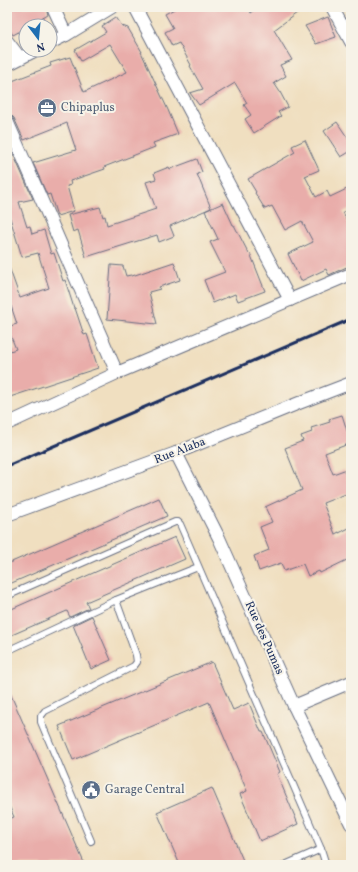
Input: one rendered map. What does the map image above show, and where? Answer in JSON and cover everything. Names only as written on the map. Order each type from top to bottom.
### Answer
[{"type":"street","points":[[53,7],[66,35]]},
{"type":"street","points":[[58,39],[112,7]]},
{"type":"street","points":[[135,7],[290,300]]},
{"type":"street","points":[[332,7],[351,42]]},
{"type":"street","points":[[7,41],[18,55]]},
{"type":"street","points":[[7,65],[20,58]]},
{"type":"street","points":[[7,121],[117,374]]},
{"type":"street","points":[[7,424],[117,374],[351,274]]},
{"type":"street","name":"Rue Alaba","points":[[7,515],[176,453],[351,383]]},
{"type":"street","name":"Rue des Pumas","points":[[176,453],[219,538],[294,706],[351,824]]},
{"type":"street","points":[[294,706],[351,682]]},
{"type":"lane","points":[[7,596],[178,522],[326,865]]},
{"type":"lane","points":[[7,651],[116,600],[198,567]]},
{"type":"lane","points":[[90,841],[41,722],[41,716],[45,711],[134,666],[137,662],[136,655],[116,600]]},
{"type":"lane","points":[[286,865],[320,849]]},
{"type":"building","points":[[7,7],[46,7],[48,15],[43,18],[18,18],[18,32],[13,35],[7,26]]},
{"type":"building","points":[[178,7],[248,7],[251,13],[259,7],[305,7],[274,30],[292,60],[280,65],[286,76],[274,83],[288,107],[278,112],[281,116],[254,133],[245,119],[251,115],[244,105],[247,103],[235,83],[199,105],[190,93],[203,89],[179,43],[172,46],[165,32],[173,28],[165,14]]},
{"type":"building","points":[[116,17],[122,26],[128,28],[142,52],[178,134],[153,143],[155,147],[104,167],[105,169],[70,181],[71,185],[67,186],[74,211],[57,216],[50,194],[47,195],[33,163],[76,150],[67,123],[24,140],[14,118],[7,114],[7,83],[51,66],[50,63],[70,57],[84,92],[127,72],[110,44],[81,61],[75,50],[106,32],[102,26]]},
{"type":"building","points":[[328,17],[336,37],[316,44],[305,26]]},
{"type":"building","points":[[337,122],[351,143],[351,151],[341,157],[324,131]]},
{"type":"building","points":[[7,140],[33,199],[19,202],[27,227],[30,226],[32,234],[44,230],[51,254],[54,253],[84,335],[87,334],[98,368],[7,398],[7,352],[16,349],[7,327],[17,324],[7,294],[7,268],[9,267],[20,298],[49,288],[38,253],[22,257],[10,218],[7,219]]},
{"type":"building","points":[[305,140],[319,170],[305,176],[316,197],[327,191],[330,197],[351,187],[351,208],[343,212],[351,229],[351,265],[329,275],[326,269],[301,281],[288,254],[313,242],[302,221],[285,230],[272,206],[265,209],[248,179],[295,152],[292,146]]},
{"type":"building","points":[[197,159],[202,172],[197,174],[211,208],[170,226],[174,236],[159,242],[157,235],[86,257],[78,230],[73,232],[68,215],[100,207],[103,217],[105,216],[107,225],[156,209],[146,182],[156,179],[154,173]]},
{"type":"building","points":[[223,203],[233,225],[249,254],[250,253],[265,291],[238,301],[235,294],[213,303],[204,280],[225,272],[210,242],[218,239],[205,211]]},
{"type":"building","points":[[174,262],[180,280],[149,292],[157,324],[107,319],[111,265],[123,266],[126,276],[132,276]]},
{"type":"building","points":[[342,415],[351,443],[325,453],[333,474],[344,470],[351,492],[323,503],[335,534],[351,527],[351,558],[320,573],[319,571],[308,576],[303,564],[284,571],[281,563],[259,571],[254,556],[269,550],[260,527],[272,522],[265,507],[302,490],[285,448],[303,441],[301,436],[312,432],[311,428],[330,422],[329,419]]},
{"type":"building","points":[[159,498],[167,516],[7,585],[7,564]]},
{"type":"building","points":[[175,537],[185,559],[86,602],[89,608],[70,617],[67,611],[7,637],[7,611]]},
{"type":"building","points":[[92,616],[111,660],[91,669],[73,625]]},
{"type":"building","points":[[212,662],[233,710],[249,703],[280,772],[277,774],[298,824],[260,841],[240,794],[247,791],[209,702],[73,760],[59,726]]},
{"type":"building","points":[[7,686],[85,865],[7,865],[7,820],[14,817],[7,801]]},
{"type":"building","points":[[212,788],[245,865],[180,865],[157,812]]},
{"type":"railway","points":[[7,466],[351,319]]},
{"type":"place","name":"Chipaplus","points":[[47,108]]},
{"type":"place","name":"Garage Central","points":[[91,790]]}]
